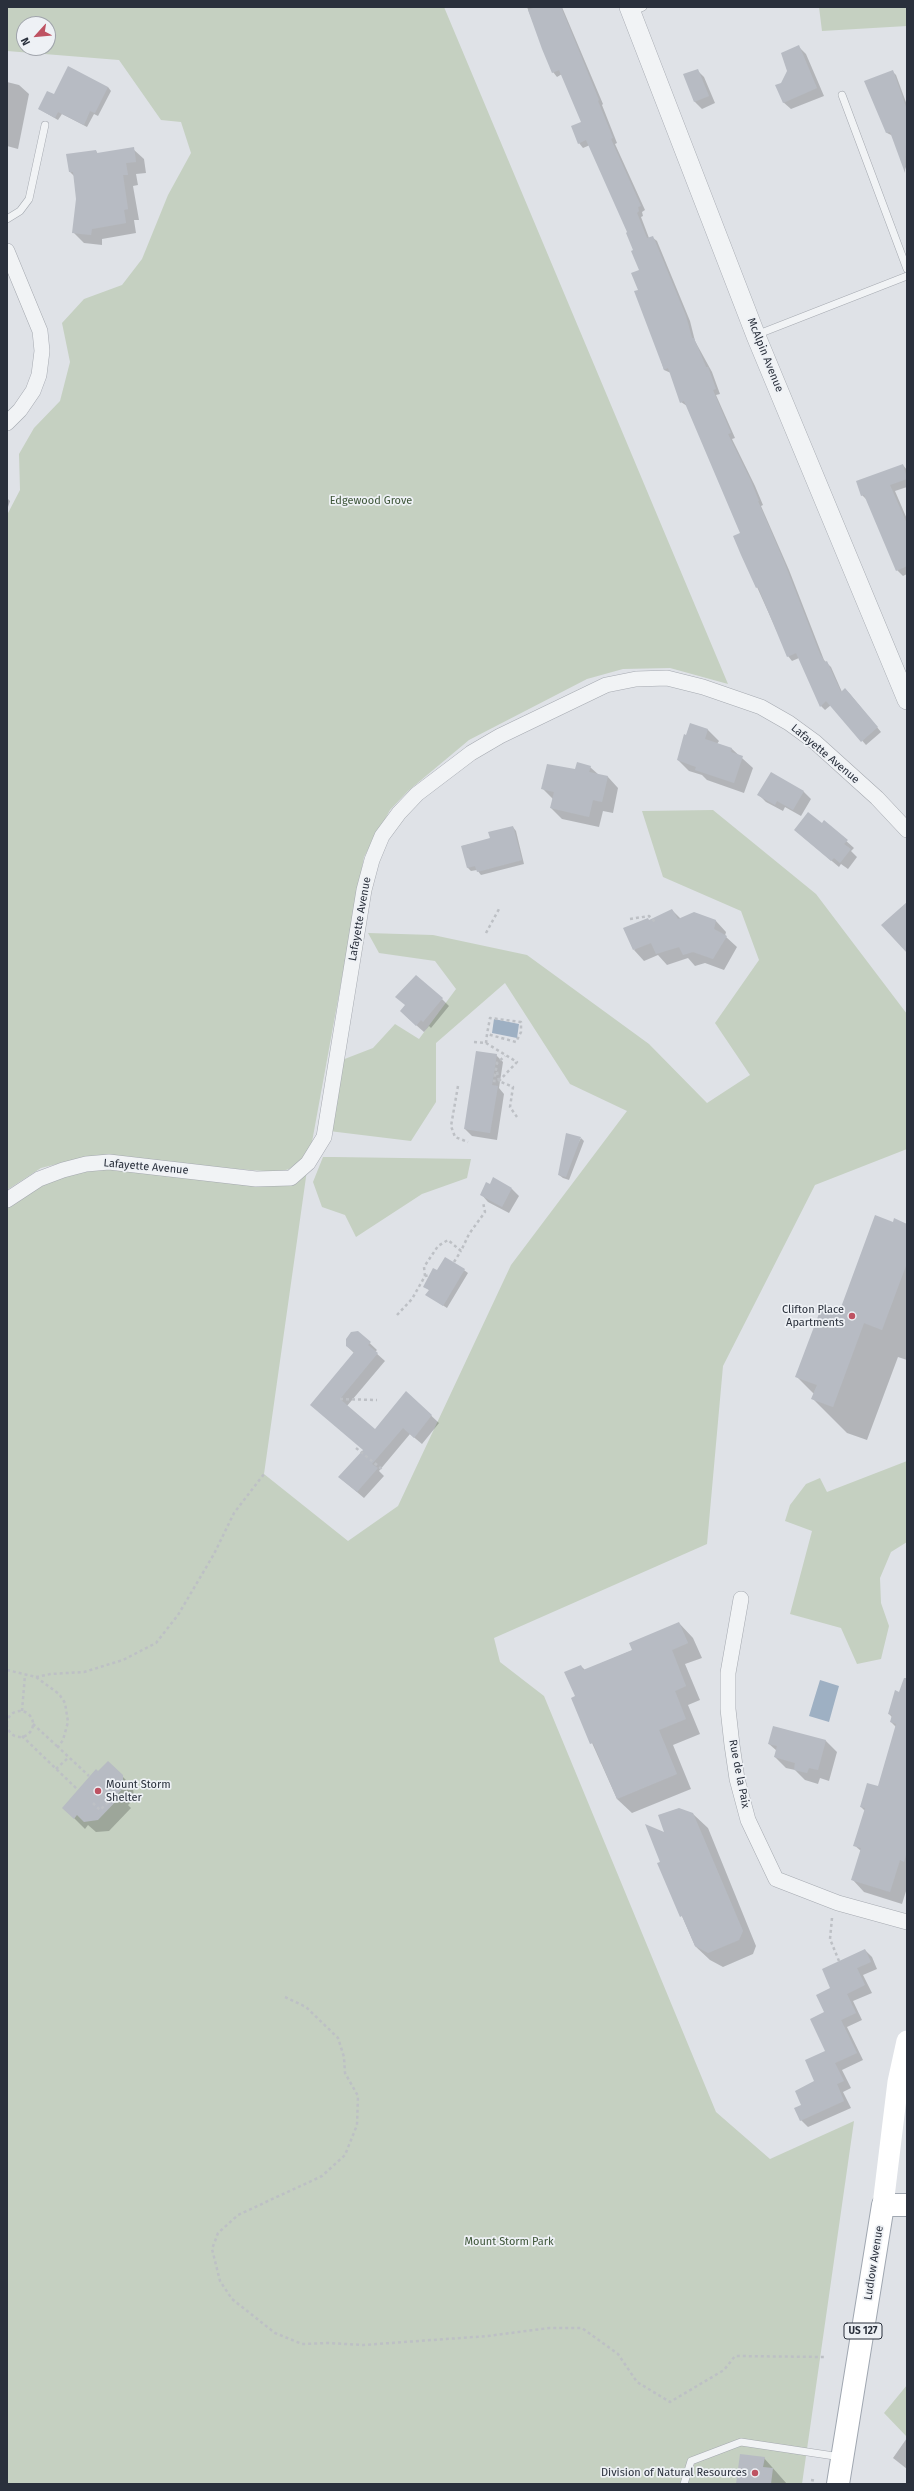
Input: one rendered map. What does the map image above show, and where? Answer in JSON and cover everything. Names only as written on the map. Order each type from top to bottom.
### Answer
[{"type":"main road","name":"Ludlow Avenue","points":[[838,2484],[883,2205],[898,2082],[907,2041]]},
{"type":"main road","points":[[883,2205],[907,2205]]},
{"type":"street","name":"McAlpin Avenue","points":[[635,9],[756,336],[902,675],[907,700]]},
{"type":"street","points":[[7,251],[40,331],[42,351],[39,375],[33,391],[20,410],[7,423]]},
{"type":"street","name":"Lafayette Avenue","points":[[7,1200],[39,1179],[63,1170],[86,1164],[116,1163],[256,1179],[291,1178],[308,1163],[324,1137],[364,890],[372,860],[382,836],[399,813],[417,794],[471,753],[500,736],[606,685],[636,679],[667,678],[703,687],[761,707],[789,723],[815,742],[877,798],[907,830]]},
{"type":"street","name":"Rue de la Paix","points":[[741,1599],[728,1673],[728,1709],[732,1745],[737,1779],[748,1820],[776,1878],[838,1903],[907,1922]]},
{"type":"lane","points":[[842,95],[907,269]]},
{"type":"lane","points":[[7,219],[20,211],[29,199],[44,125]]},
{"type":"lane","points":[[756,336],[907,276]]},
{"type":"lane","points":[[684,2484],[691,2461],[741,2442],[843,2457]]},
{"type":"path","points":[[486,933],[499,909]]},
{"type":"path","points":[[630,920],[649,916],[656,923]]},
{"type":"path","points":[[486,1043],[487,1034],[490,1018],[521,1022],[521,1032],[516,1042],[487,1034]]},
{"type":"path","points":[[474,1042],[486,1043],[517,1062],[499,1081]]},
{"type":"path","points":[[499,1081],[496,1062],[505,1056]]},
{"type":"path","points":[[497,1072],[494,1081],[499,1081],[513,1087],[510,1107],[517,1117]]},
{"type":"path","points":[[458,1086],[451,1126],[455,1137],[468,1142]]},
{"type":"path","points":[[454,1262],[469,1234],[485,1212],[483,1202]]},
{"type":"path","points":[[397,1315],[412,1299],[425,1276],[424,1267],[438,1246],[448,1240],[461,1251]]},
{"type":"path","points":[[425,1276],[430,1275]]},
{"type":"path","points":[[340,1399],[377,1400]]},
{"type":"path","points":[[356,1448],[382,1470]]},
{"type":"path","points":[[7,1670],[36,1677],[51,1674],[84,1672],[123,1660],[156,1643],[178,1615],[214,1554],[234,1513],[264,1474]]},
{"type":"path","points":[[22,1711],[25,1675]]},
{"type":"path","points":[[36,1677],[53,1688],[65,1703],[68,1722],[63,1740],[58,1747]]},
{"type":"path","points":[[77,1789],[22,1736],[10,1732],[7,1721],[14,1712],[22,1711],[30,1715],[33,1724],[89,1776]]},
{"type":"path","points":[[22,1736],[31,1731],[33,1724]]},
{"type":"path","points":[[56,1769],[69,1757]]},
{"type":"path","points":[[93,1803],[100,1810],[112,1798],[104,1791]]},
{"type":"path","points":[[832,1917],[830,1939],[839,1961]]},
{"type":"path","points":[[285,1997],[306,2007],[338,2038],[344,2056],[345,2073],[358,2096],[357,2124],[345,2155],[322,2176],[238,2214],[218,2233],[212,2249],[220,2281],[232,2299],[275,2333],[302,2344],[328,2342],[363,2345],[488,2336],[549,2328],[582,2328],[618,2354],[637,2382],[670,2402],[724,2370],[735,2356],[826,2357]]},
{"type":"path","points":[[810,2480],[816,2481]]},
{"type":"green space","name":"Edgewood Grove","points":[[7,7],[444,7],[728,684],[670,668],[623,669],[587,679],[469,740],[408,791],[390,810],[364,857],[312,1142],[303,1159],[289,1169],[279,1172],[81,1158],[41,1168],[7,1190],[7,515],[20,490],[19,454],[34,428],[60,401],[70,362],[62,323],[84,299],[122,285],[142,259],[168,195],[191,153],[181,122],[161,120],[119,60],[56,55],[56,16],[16,16],[16,52],[7,51]]},
{"type":"green space","points":[[819,7],[907,7],[907,26],[822,31]]},
{"type":"green space","name":"Mount Storm Park","points":[[713,810],[816,894],[907,1014],[907,1149],[815,1185],[723,1366],[707,1544],[494,1638],[500,1662],[544,1696],[716,2112],[770,2159],[854,2121],[802,2484],[7,2484],[7,1200],[86,1164],[291,1178],[308,1163],[264,1474],[348,1541],[398,1506],[511,1265],[627,1111],[570,1084],[505,983],[436,1043],[436,1102],[411,1141],[329,1131],[342,1060],[373,1048],[395,1024],[419,1039],[456,989],[435,961],[379,953],[368,933],[433,935],[527,955],[649,1044],[707,1103],[750,1075],[715,1023],[759,960],[741,911],[663,877],[642,811]]},
{"type":"green space","points":[[323,1157],[471,1159],[467,1178],[422,1194],[356,1237],[345,1215],[322,1207],[313,1182]]},
{"type":"green space","points":[[907,1461],[907,1542],[891,1552],[880,1578],[881,1603],[889,1626],[881,1659],[857,1664],[841,1628],[790,1614],[812,1531],[785,1521],[790,1505],[806,1484],[820,1478],[827,1492]]},
{"type":"green space","points":[[907,2385],[907,2437],[884,2413]]},
{"type":"water","points":[[494,1019],[519,1024],[517,1038],[492,1033]]},
{"type":"water","points":[[820,1680],[839,1686],[829,1722],[809,1716]]},
{"type":"building","points":[[536,7],[561,7],[599,100],[598,101],[613,138],[611,139],[641,206],[638,207],[639,211],[637,213],[647,238],[653,236],[686,316],[692,338],[694,338],[706,367],[708,367],[716,389],[713,390],[731,433],[728,434],[751,481],[820,654],[825,662],[827,661],[841,692],[845,688],[878,727],[861,742],[826,701],[820,707],[796,653],[787,657],[758,587],[756,588],[741,555],[733,536],[740,533],[684,401],[680,403],[668,368],[664,370],[634,291],[638,290],[631,273],[639,270],[631,251],[633,250],[626,233],[627,232],[586,140],[578,144],[571,126],[581,122],[559,70],[552,73],[542,49],[528,10]]},
{"type":"building","points":[[799,45],[817,88],[783,103],[775,85],[781,83],[787,71],[781,53]]},
{"type":"building","points":[[68,66],[108,87],[95,113],[90,111],[84,125],[58,112],[55,118],[38,109],[47,91],[54,94]]},
{"type":"building","points":[[698,69],[709,96],[694,102],[683,74]]},
{"type":"building","points":[[893,70],[907,110],[905,173],[890,132],[886,133],[864,81]]},
{"type":"building","points":[[134,147],[136,162],[126,163],[128,175],[123,175],[128,209],[124,210],[126,223],[92,229],[91,235],[72,233],[76,199],[73,172],[69,172],[66,154],[96,150],[97,153]]},
{"type":"building","points":[[903,464],[907,479],[890,485],[907,524],[907,566],[896,571],[864,495],[861,496],[856,481]]},
{"type":"building","points":[[690,723],[708,729],[705,739],[732,748],[731,752],[743,756],[734,783],[695,770],[696,767],[677,760],[684,734],[686,735]]},
{"type":"building","points":[[577,762],[591,766],[589,772],[608,776],[602,802],[593,800],[589,817],[550,808],[554,792],[541,789],[547,764],[575,769]]},
{"type":"building","points":[[771,772],[804,791],[793,810],[777,801],[775,805],[757,795]]},
{"type":"building","points":[[808,812],[822,823],[824,820],[848,840],[844,844],[851,849],[840,863],[834,858],[831,861],[794,830]]},
{"type":"building","points":[[513,826],[522,860],[477,872],[475,866],[467,868],[461,846],[490,838],[488,832]]},
{"type":"building","points":[[907,902],[907,953],[881,925]]},
{"type":"building","points":[[672,909],[678,919],[694,912],[716,920],[714,929],[727,936],[713,959],[693,952],[683,955],[679,947],[656,954],[651,943],[633,950],[623,928],[648,918],[649,920]]},
{"type":"building","points":[[416,975],[443,998],[423,1022],[421,1020],[416,1026],[400,1011],[405,1005],[395,997]]},
{"type":"building","points":[[476,1051],[497,1054],[492,1085],[498,1086],[490,1133],[464,1129]]},
{"type":"building","points":[[566,1133],[581,1137],[566,1177],[558,1175]]},
{"type":"building","points":[[493,1177],[512,1188],[502,1207],[480,1195],[486,1182],[490,1184]]},
{"type":"building","name":"Clifton Place Apartments","points":[[875,1215],[893,1222],[894,1218],[907,1224],[907,1263],[882,1330],[864,1323],[833,1407],[811,1399],[817,1385],[795,1377],[823,1303],[840,1310]]},
{"type":"building","points":[[445,1257],[465,1269],[443,1306],[425,1295],[429,1290],[423,1287],[433,1268],[437,1270]]},
{"type":"building","points":[[358,1331],[371,1342],[368,1345],[378,1353],[340,1399],[375,1429],[406,1391],[432,1415],[414,1438],[403,1428],[372,1464],[378,1468],[357,1492],[338,1477],[363,1450],[310,1405],[354,1352],[346,1346],[346,1339],[351,1332]]},
{"type":"building","points":[[679,1622],[688,1643],[672,1650],[686,1686],[675,1691],[686,1719],[659,1730],[677,1774],[617,1799],[593,1743],[590,1744],[571,1698],[575,1696],[564,1672],[581,1665],[583,1670],[632,1650],[629,1643]]},
{"type":"building","points":[[904,1678],[907,1678],[907,1851],[904,1862],[900,1860],[890,1892],[851,1880],[861,1848],[853,1846],[865,1808],[860,1807],[867,1783],[878,1786],[896,1724],[890,1722],[892,1715],[888,1714],[895,1690],[899,1692]]},
{"type":"building","points":[[773,1726],[826,1740],[818,1770],[809,1768],[807,1773],[794,1770],[795,1763],[774,1757],[777,1746],[768,1744]]},
{"type":"building","name":"Mount Storm Shelter","points":[[108,1761],[123,1775],[123,1788],[118,1794],[121,1796],[98,1820],[84,1822],[77,1815],[74,1819],[62,1808],[96,1769],[98,1771]]},
{"type":"building","points":[[679,1808],[693,1813],[743,1931],[739,1940],[708,1953],[695,1946],[682,1916],[680,1917],[657,1863],[660,1862],[645,1824],[664,1832],[658,1815]]},
{"type":"building","points":[[865,1949],[871,1962],[857,1968],[865,1985],[847,1994],[856,2013],[841,2020],[857,2053],[835,2063],[844,2081],[837,2084],[844,2101],[800,2121],[794,2108],[801,2105],[795,2091],[814,2081],[805,2060],[825,2051],[810,2019],[824,2012],[816,1995],[830,1988],[822,1969]]},
{"type":"building","name":"Division of Natural Resources","points":[[740,2454],[765,2457],[763,2467],[773,2468],[771,2484],[736,2484]]},
{"type":"place","name":"Clifton Place Apartments","points":[[852,1316]]},
{"type":"place","name":"Mount Storm Shelter","points":[[98,1791]]},
{"type":"place","name":"Division of Natural Resources","points":[[755,2473]]}]
